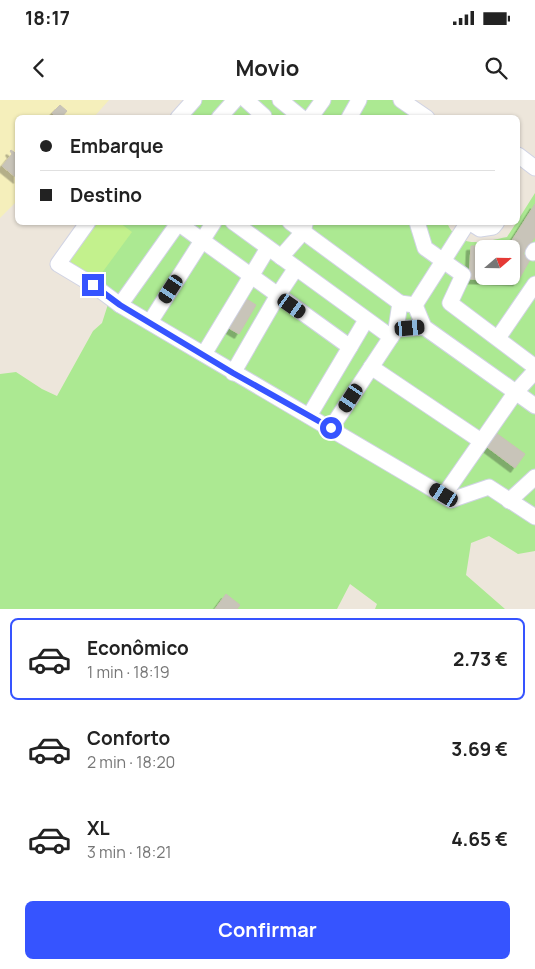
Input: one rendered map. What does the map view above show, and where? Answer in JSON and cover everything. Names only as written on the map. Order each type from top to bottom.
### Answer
[{"type":"lane","points":[[181,115],[194,100]]},
{"type":"lane","points":[[222,115],[235,100]]},
{"type":"lane","points":[[246,100],[262,115]]},
{"type":"lane","points":[[266,115],[279,100],[298,115]]},
{"type":"lane","points":[[312,115],[323,100]]},
{"type":"lane","points":[[351,115],[359,100]]},
{"type":"lane","points":[[401,100],[423,115]]},
{"type":"lane","points":[[520,160],[535,168]]},
{"type":"lane","points":[[86,225],[58,264],[93,285],[120,305],[451,500],[489,487],[535,517]]},
{"type":"lane","points":[[120,305],[178,225]]},
{"type":"lane","points":[[182,225],[350,346]]},
{"type":"lane","points":[[150,322],[212,225]]},
{"type":"lane","points":[[237,225],[366,320],[393,333],[424,327]]},
{"type":"lane","points":[[418,225],[425,248],[463,274],[450,303],[498,338],[535,369],[515,393],[444,495]]},
{"type":"lane","points":[[331,428],[393,333],[407,304],[443,261],[467,225]]},
{"type":"lane","points":[[474,225],[480,229],[494,227],[495,225]]},
{"type":"lane","points":[[204,354],[251,276],[304,227],[407,304],[424,327],[535,406]]},
{"type":"lane","points":[[233,373],[296,268]]},
{"type":"lane","points":[[498,338],[535,284]]},
{"type":"lane","points":[[309,416],[366,320]]},
{"type":"lane","points":[[371,367],[481,441]]},
{"type":"lane","points":[[510,501],[535,477]]},
{"type":"green space","points":[[187,100],[410,100],[433,115],[174,115]]},
{"type":"green space","points":[[535,193],[535,551],[518,554],[489,536],[471,543],[466,575],[505,609],[375,609],[377,604],[350,584],[337,609],[0,609],[0,374],[16,372],[42,389],[57,396],[93,331],[102,323],[109,301],[55,269],[84,225],[448,225],[458,237],[465,241],[475,242],[475,285],[520,285],[520,240],[494,240],[507,237],[515,225],[520,225],[520,217]]},
{"type":"green space","points":[[96,225],[123,225],[132,232],[93,285],[64,263]]},
{"type":"sand","points":[[0,100],[109,100],[96,115],[15,115],[15,203],[0,218]]},
{"type":"building","points":[[60,105],[67,111],[64,115],[54,115],[52,113]]},
{"type":"building","points":[[10,151],[15,153],[15,177],[2,166],[12,154]]},
{"type":"building","points":[[535,204],[535,237],[523,254],[531,258],[520,277],[520,240],[512,240]]},
{"type":"building","points":[[471,246],[475,246],[475,279],[469,279]]},
{"type":"building","points":[[245,298],[256,305],[239,334],[227,327]]},
{"type":"building","points":[[496,433],[525,454],[515,468],[487,447]]},
{"type":"building","points":[[226,594],[240,605],[237,609],[215,609]]},
{"type":"route","points":[[93,285],[120,305],[233,373],[331,428]]}]
